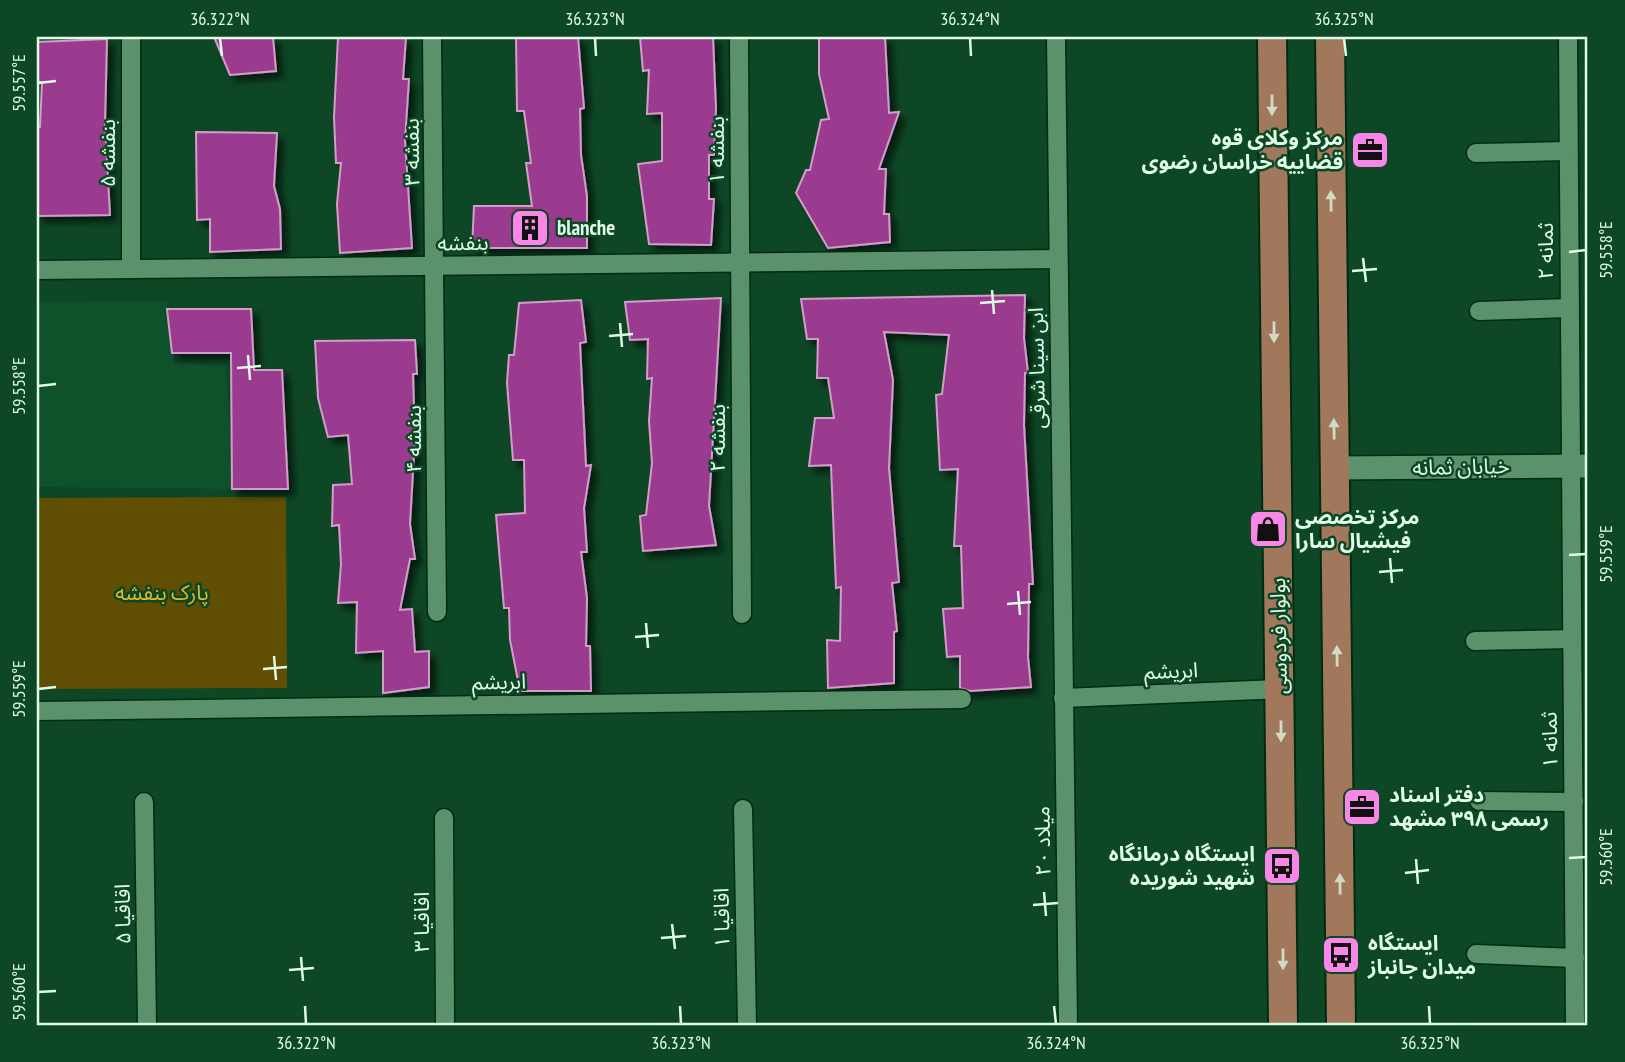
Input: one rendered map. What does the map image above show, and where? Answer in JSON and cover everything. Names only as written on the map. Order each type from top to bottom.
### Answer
[{"type":"main road","name":"بولوار فردوسی","points":[[1272,37],[1283,1025]]},
{"type":"main road","points":[[1329,37],[1341,1025]]},
{"type":"street","name":"بنفشه ۵","points":[[131,37],[131,269]]},
{"type":"street","name":"بنفشه ۳","points":[[432,37],[436,266]]},
{"type":"street","name":"بنفشه ۱","points":[[738,37],[740,262]]},
{"type":"street","name":"ابن سینا شرقی","points":[[1056,37],[1063,698]]},
{"type":"street","name":"ثمانه ۲","points":[[1567,37],[1569,308],[1580,466]]},
{"type":"street","points":[[1476,153],[1568,151]]},
{"type":"street","name":"بنفشه","points":[[37,271],[1058,259]]},
{"type":"street","name":"بنفشه ۲","points":[[740,262],[741,614]]},
{"type":"street","name":"بنفشه ۴","points":[[436,266],[438,612]]},
{"type":"street","points":[[1479,311],[1569,308]]},
{"type":"street","name":"خیابان ثمانه","points":[[1334,468],[1580,466]]},
{"type":"street","name":"ثمانه ۱","points":[[1580,466],[1572,639],[1575,958],[1580,1017]]},
{"type":"street","points":[[1475,641],[1572,639]]},
{"type":"street","name":"ابریشم","points":[[1063,698],[1281,689]]},
{"type":"street","name":"میلاد ۲۰","points":[[1063,698],[1068,1025]]},
{"type":"street","name":"ابریشم","points":[[37,711],[962,699]]},
{"type":"street","points":[[1479,801],[1574,802]]},
{"type":"street","name":"اقاقیا ۵","points":[[144,802],[147,1025]]},
{"type":"street","name":"اقاقیا ۱","points":[[743,809],[747,1025]]},
{"type":"street","name":"اقاقیا ۳","points":[[444,818],[445,1025]]},
{"type":"street","points":[[1476,954],[1575,958]]},
{"type":"shaded area","points":[[167,301],[174,363],[226,365],[232,489],[37,487],[37,302]]},
{"type":"green space","name":"پارک بنفشه","points":[[286,497],[287,688],[37,689],[37,498]]},
{"type":"building","points":[[214,37],[273,37],[276,71],[230,75]]},
{"type":"building","points":[[338,37],[406,37],[403,79],[409,79],[405,140],[412,248],[340,253],[337,204],[341,163],[336,163],[334,117]]},
{"type":"building","points":[[516,37],[578,37],[584,108],[580,109],[581,155],[587,196],[587,248],[472,248],[474,206],[532,206],[526,163],[531,163],[524,111],[517,111]]},
{"type":"building","points":[[640,37],[713,37],[716,109],[714,155],[709,155],[709,199],[714,199],[711,245],[649,244],[638,164],[662,161],[662,113],[647,114],[649,70],[643,71]]},
{"type":"building","points":[[819,37],[885,37],[889,113],[899,112],[879,169],[886,169],[884,214],[889,214],[890,242],[828,248],[796,193],[806,170],[810,170],[821,120],[829,119],[819,74]]},
{"type":"building","points":[[107,39],[105,123],[110,215],[37,216],[37,127],[40,127],[42,82],[37,82],[37,42]]},
{"type":"building","points":[[196,132],[277,133],[274,186],[280,209],[281,249],[210,252],[210,219],[197,220]]},
{"type":"building","points":[[1025,295],[1024,338],[1028,373],[1025,373],[1024,425],[1033,584],[1029,584],[1028,657],[1031,687],[970,691],[960,688],[960,656],[947,657],[943,609],[963,608],[961,546],[954,546],[958,469],[940,470],[936,395],[942,394],[949,335],[884,332],[893,380],[889,468],[899,582],[892,583],[897,631],[894,632],[894,683],[828,688],[827,640],[840,641],[841,587],[836,588],[831,465],[809,466],[815,418],[834,418],[828,378],[817,378],[818,339],[807,339],[801,299]]},
{"type":"building","points":[[721,298],[709,506],[716,545],[643,551],[640,516],[646,515],[652,463],[649,421],[652,378],[647,379],[648,339],[630,340],[625,302]]},
{"type":"building","points":[[581,300],[586,342],[580,343],[586,466],[591,465],[584,508],[587,552],[581,552],[587,598],[586,646],[590,646],[591,691],[520,691],[510,640],[509,608],[504,608],[496,515],[525,513],[524,460],[513,460],[507,383],[509,355],[514,355],[519,303]]},
{"type":"building","points":[[167,309],[251,309],[254,370],[282,370],[288,489],[232,489],[231,353],[172,353]]},
{"type":"building","points":[[415,340],[417,374],[413,374],[415,437],[410,524],[415,559],[410,559],[400,610],[412,609],[415,652],[429,651],[429,687],[383,693],[383,651],[356,653],[357,602],[338,603],[341,564],[339,525],[332,526],[333,485],[352,484],[348,435],[328,437],[318,398],[315,341]]},
{"type":"place","name":"مرکز وکلای قوه قضاییه خراسان رضوی","points":[[1370,150]]},
{"type":"place","name":"blanche","points":[[530,228]]},
{"type":"place","name":"مرکز تخصصی فیشیال سارا","points":[[1268,529]]},
{"type":"place","name":"دفتر اسناد رسمی ۳۹۸ مشهد","points":[[1362,807]]},
{"type":"place","name":"ایستگاه درمانگاه شهید شوریده","points":[[1282,866]]},
{"type":"place","name":"ایستگاه میدان جانباز","points":[[1341,955]]}]
